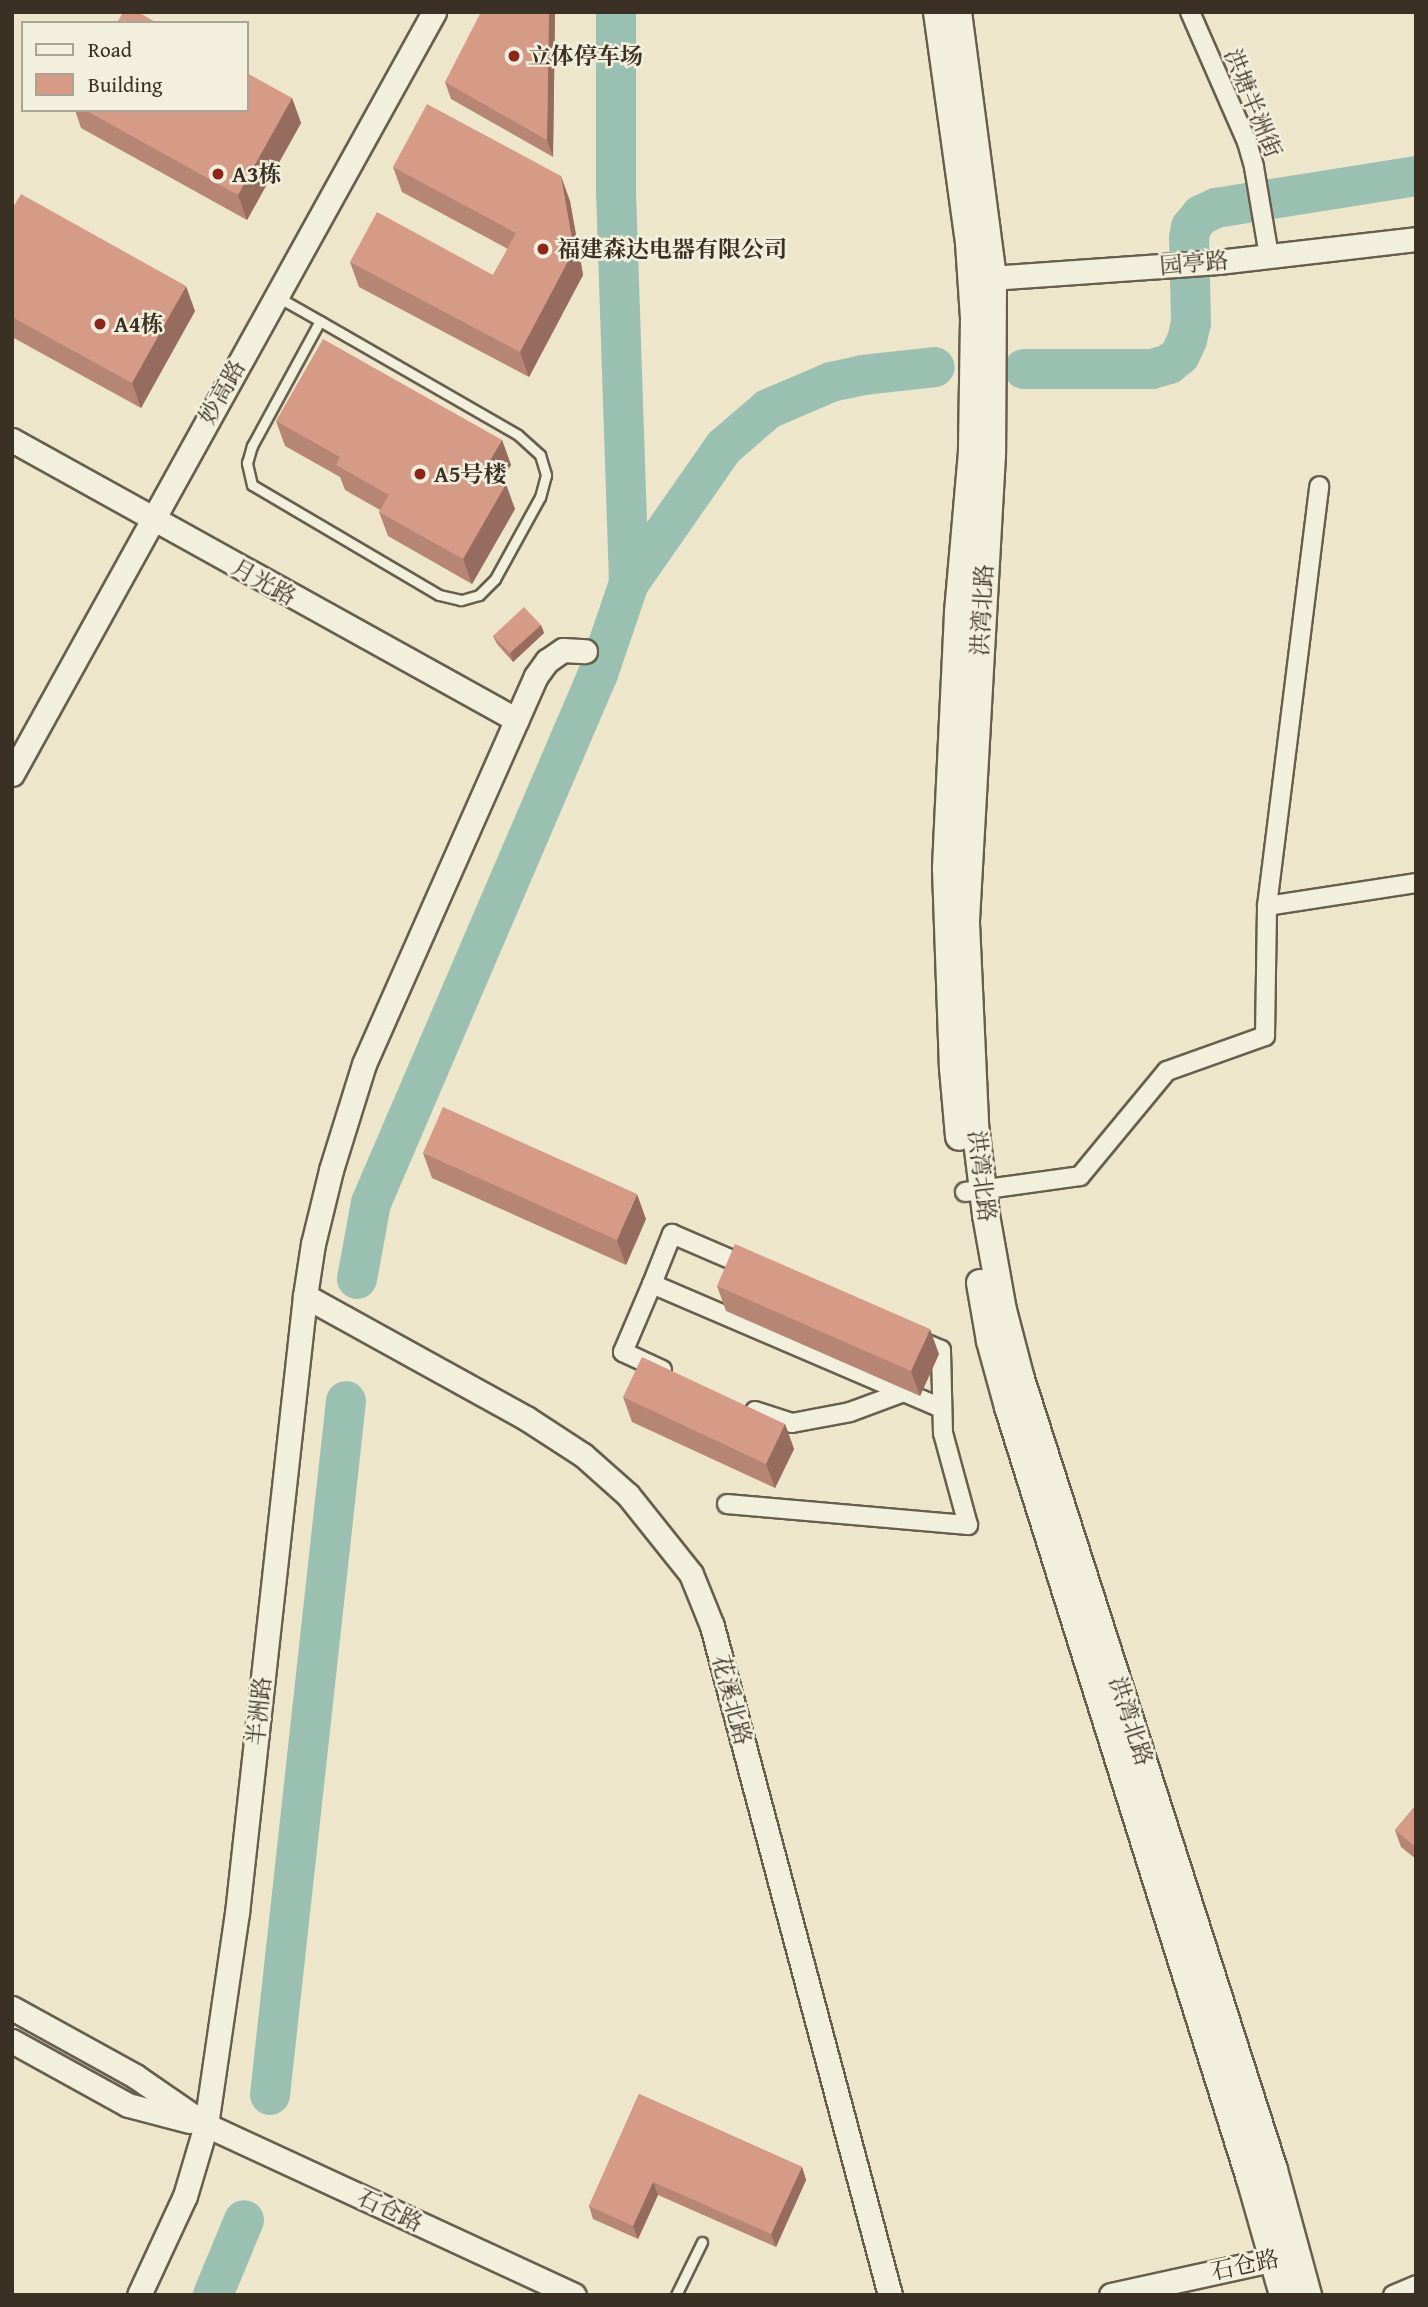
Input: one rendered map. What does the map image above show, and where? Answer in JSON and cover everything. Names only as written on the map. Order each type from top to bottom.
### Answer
[{"type":"main road","name":"洪湾北路","points":[[937,12],[982,279]]},
{"type":"main road","name":"洪湾北路","points":[[958,12],[982,279],[974,319],[972,452],[958,613],[946,869],[953,1068],[974,1192],[988,1331],[1008,1406],[1286,2257],[1308,2295]]},
{"type":"main road","name":"洪湾北路","points":[[1283,2295],[1286,2257]]},
{"type":"street","name":"妙高路","points":[[12,774],[434,12]]},
{"type":"street","name":"洪塘半洲街","points":[[1190,12],[1247,142],[1269,256]]},
{"type":"street","name":"园亭路","points":[[982,279],[1164,266],[1416,239]]},
{"type":"street","name":"月光路","points":[[12,440],[517,720]]},
{"type":"street","points":[[974,1192],[1080,1176],[1167,1071],[1265,1036],[1267,906],[1319,486]]},
{"type":"street","name":"半洲路","points":[[139,2295],[184,2196],[206,2125],[237,1913],[305,1296],[313,1244],[331,1170],[364,1064],[536,676],[547,660],[563,650],[584,651]]},
{"type":"street","points":[[1267,906],[1416,883]]},
{"type":"street","points":[[673,1374],[624,1352],[672,1234],[762,1273]]},
{"type":"street","points":[[652,1284],[941,1408]]},
{"type":"street","name":"花溪北路","points":[[305,1296],[526,1418],[583,1455],[628,1495],[691,1574],[712,1626],[890,2295]]},
{"type":"street","points":[[727,1504],[968,1525],[949,1462],[941,1408],[941,1350],[902,1334]]},
{"type":"street","points":[[734,1402],[771,1419],[792,1423],[850,1412],[904,1392]]},
{"type":"street","name":"石仓路","points":[[12,2008],[135,2076],[206,2125],[547,2290],[573,2295]]},
{"type":"street","name":"石仓路","points":[[12,2041],[128,2105],[206,2125]]},
{"type":"street","name":"石仓路","points":[[1111,2295],[1286,2257]]},
{"type":"street","points":[[1393,2295],[1416,2285]]},
{"type":"lane","points":[[276,296],[320,321],[518,435],[540,455],[546,474],[540,497],[495,579],[478,595],[453,600],[439,595],[252,485],[247,463],[252,446],[320,321]]},
{"type":"lane","points":[[677,2295],[702,2242]]},
{"type":"building","points":[[123,12],[138,12],[154,21],[118,21]]},
{"type":"building","name":"立体停车场","points":[[481,12],[549,12],[547,140],[445,82]]},
{"type":"building","name":"A3栋","points":[[248,74],[292,98],[238,195],[89,112],[248,112]]},
{"type":"building","name":"福建森达电器有限公司","points":[[427,104],[561,176],[574,250],[520,352],[350,262],[377,212],[493,275],[516,233],[393,167]]},
{"type":"building","name":"A4栋","points":[[21,194],[186,286],[132,383],[12,317],[12,209]]},
{"type":"building","name":"A5号楼","points":[[323,339],[502,440],[484,471],[506,484],[463,559],[379,512],[389,495],[336,465],[340,457],[276,421]]},
{"type":"building","points":[[524,607],[541,625],[510,653],[493,636]]},
{"type":"building","points":[[443,1107],[637,1194],[617,1240],[423,1153]]},
{"type":"building","points":[[735,1244],[930,1329],[911,1371],[717,1286]]},
{"type":"building","points":[[642,1357],[785,1424],[766,1464],[623,1397]]},
{"type":"building","points":[[1416,1805],[1416,1847],[1395,1830]]},
{"type":"building","points":[[639,2094],[802,2167],[771,2234],[653,2182],[633,2226],[589,2206]]},
{"type":"waterway","points":[[357,1279],[371,1203],[598,674],[629,583],[616,195],[616,12]]},
{"type":"waterway","points":[[1024,369],[1152,369],[1169,364],[1180,355],[1191,323],[1189,238],[1191,227],[1201,215],[1216,208],[1416,176]]},
{"type":"waterway","points":[[629,583],[724,447],[768,409],[831,382],[863,375],[935,367]]},
{"type":"waterway","points":[[270,2095],[346,1401]]},
{"type":"waterway","points":[[213,2295],[244,2220]]},
{"type":"place","name":"立体停车场","points":[[514,56]]},
{"type":"place","name":"A3栋","points":[[218,174]]},
{"type":"place","name":"福建森达电器有限公司","points":[[543,249]]},
{"type":"place","name":"A4栋","points":[[100,324]]},
{"type":"place","name":"A5号楼","points":[[420,474]]}]
